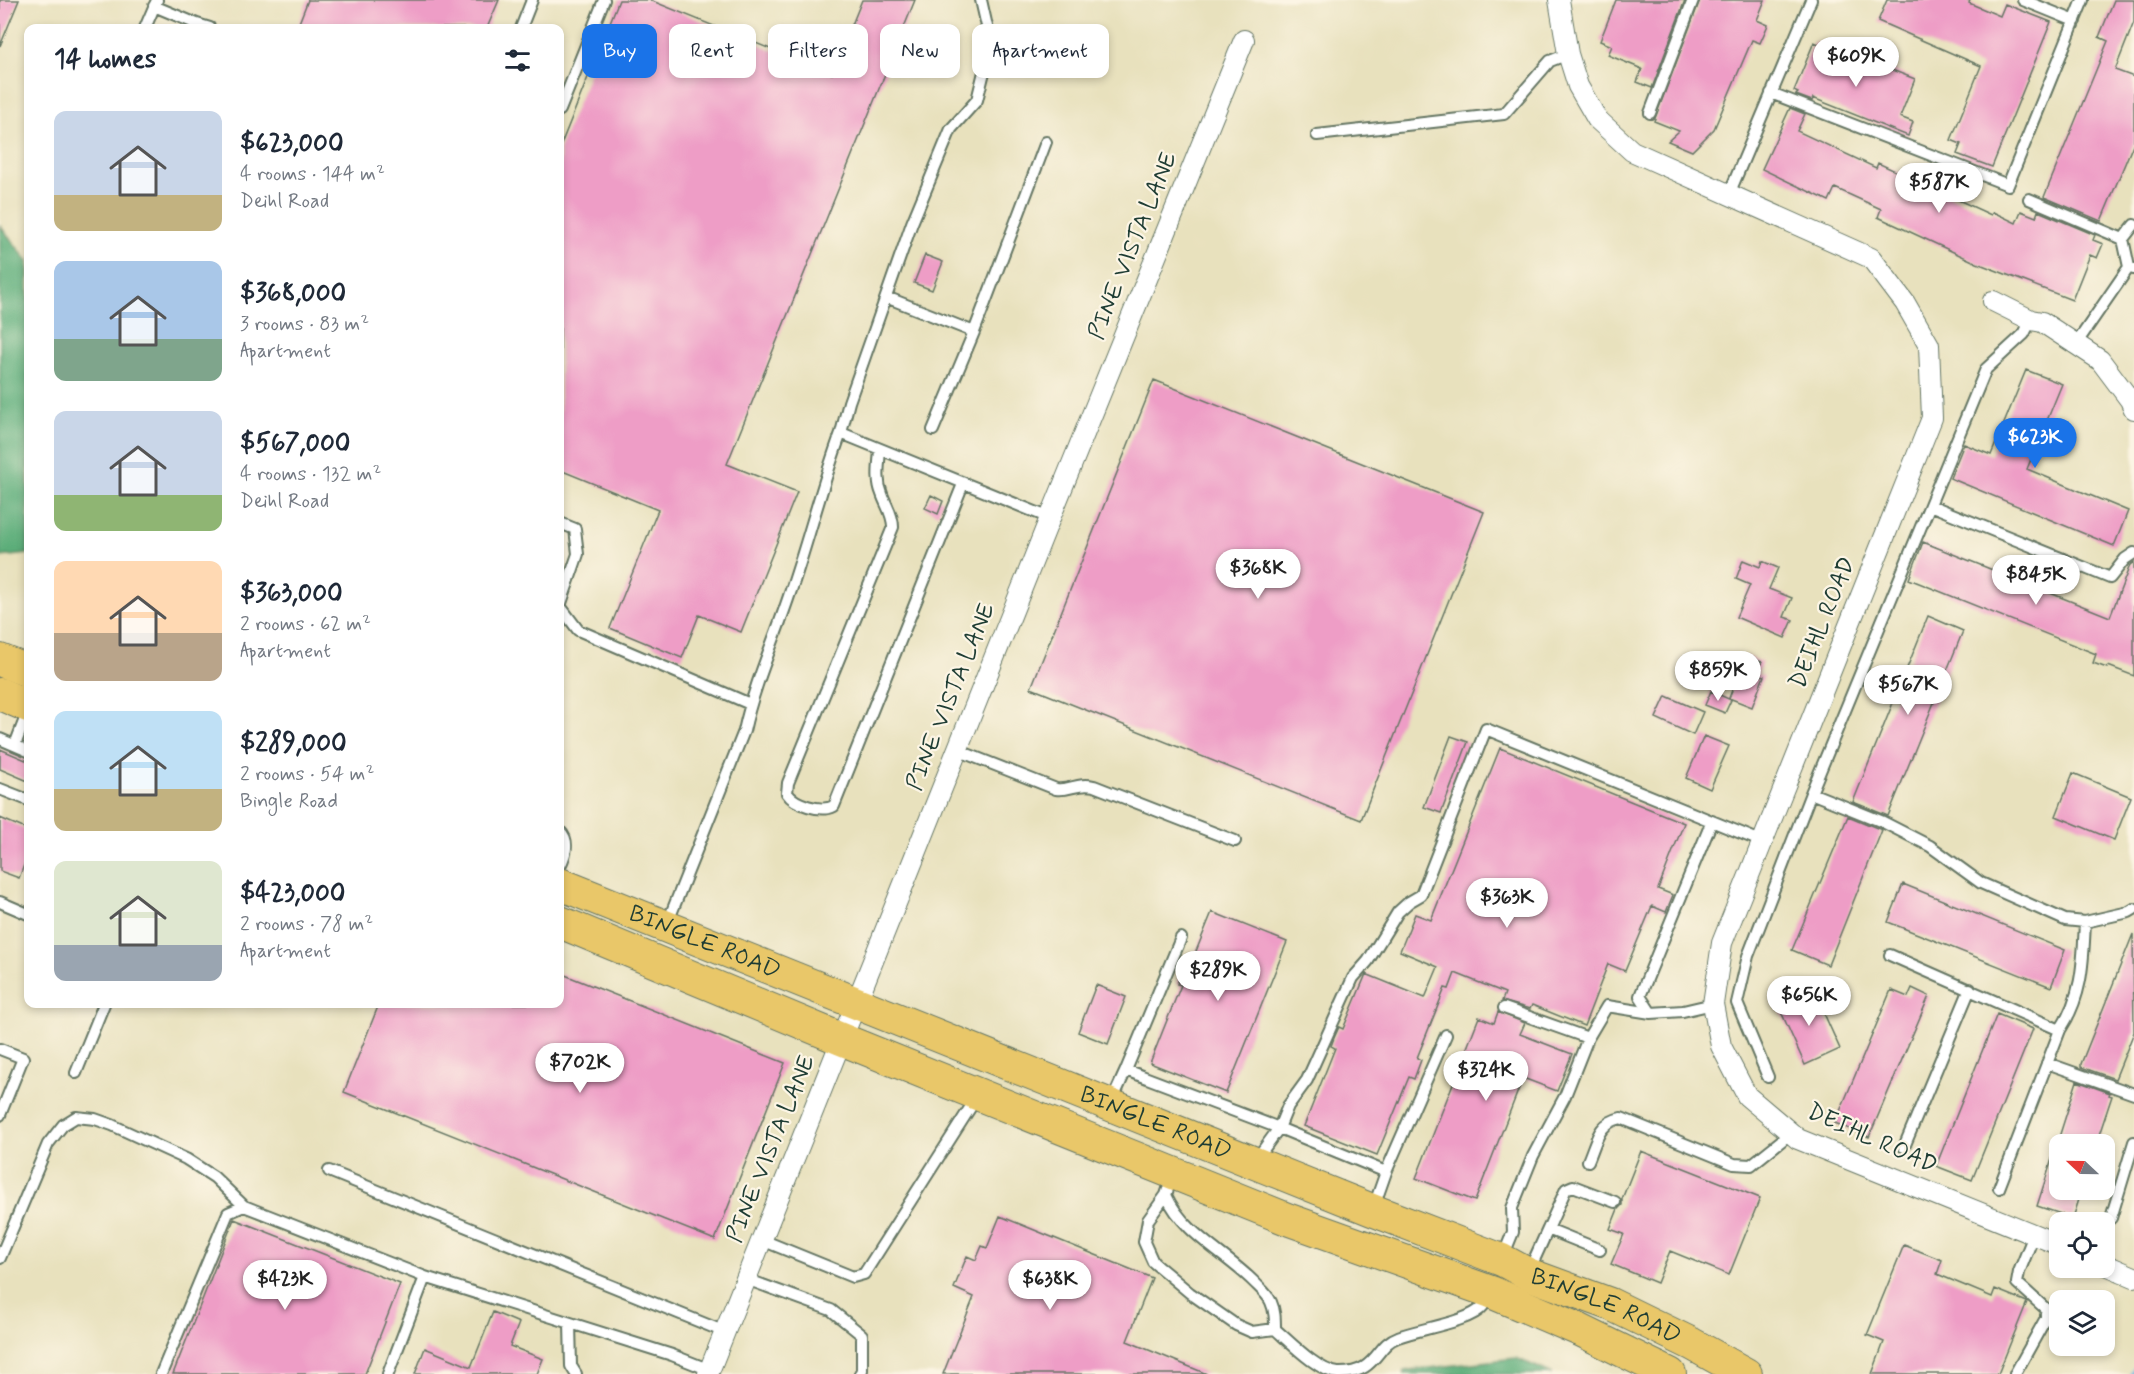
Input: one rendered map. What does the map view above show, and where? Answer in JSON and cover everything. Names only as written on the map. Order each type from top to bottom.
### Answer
[{"type":"main road","points":[[0,660],[24,669]]},
{"type":"main road","points":[[0,694],[24,704]]},
{"type":"main road","name":"BINGLE ROAD","points":[[564,886],[1610,1304],[1692,1344],[1746,1374]]},
{"type":"main road","name":"BINGLE ROAD","points":[[564,924],[979,1094],[1170,1183],[1287,1218],[1491,1292],[1580,1330],[1670,1374]]},
{"type":"main road","points":[[1170,1183],[1187,1134]]},
{"type":"main road","points":[[1491,1292],[1515,1267]]},
{"type":"street","name":"DEIHL ROAD","points":[[1559,0],[1568,54],[1578,86],[1597,119],[1632,151],[1871,258],[1905,303],[1929,345],[1932,418],[1722,943],[1713,1004],[1721,1046],[1748,1096],[1798,1139],[2049,1241]]},
{"type":"street","name":"PINE VISTA LANE","points":[[709,1372],[1050,518],[1244,40]]},
{"type":"street","points":[[1992,301],[2031,320],[2042,322],[2100,360],[2130,400],[2134,409]]},
{"type":"street","points":[[2115,1269],[2131,1276]]},
{"type":"lane","points":[[523,24],[532,0]]},
{"type":"lane","points":[[564,100],[604,0]]},
{"type":"lane","points":[[666,926],[744,731],[750,704],[790,594],[830,460],[912,223],[951,129],[977,100],[991,44],[981,0]]},
{"type":"lane","points":[[1650,113],[1693,0]]},
{"type":"lane","points":[[1729,194],[1811,0]]},
{"type":"lane","points":[[2023,0],[2075,21]]},
{"type":"lane","points":[[1771,93],[2008,185],[2083,0]]},
{"type":"lane","points":[[147,24],[155,3],[192,24]]},
{"type":"lane","points":[[1317,135],[1504,114],[1550,61],[1568,54]]},
{"type":"lane","points":[[933,430],[974,332],[1046,142]]},
{"type":"lane","points":[[2029,199],[2123,240],[2132,268],[2076,344]]},
{"type":"lane","points":[[2123,240],[2134,225]]},
{"type":"lane","points":[[886,297],[974,332]]},
{"type":"lane","points":[[1768,1077],[1737,1004],[1748,956],[1811,793],[1986,369],[2024,334],[2031,320]]},
{"type":"lane","points":[[841,433],[1050,518]]},
{"type":"lane","points":[[880,450],[878,481],[882,495],[890,509],[893,527],[788,783],[787,793],[790,798],[818,809],[830,809],[834,806],[963,484]]},
{"type":"lane","points":[[1930,505],[2110,578],[2125,559],[2134,553]]},
{"type":"lane","points":[[564,525],[575,529],[578,554],[564,594]]},
{"type":"lane","points":[[564,611],[578,630],[750,704]]},
{"type":"lane","points":[[15,745],[24,721]]},
{"type":"lane","points":[[1254,1162],[1279,1128],[1288,1106],[1307,1080],[1353,978],[1368,961],[1398,912],[1421,895],[1486,729],[1763,842]]},
{"type":"lane","points":[[0,740],[24,749]]},
{"type":"lane","points":[[957,750],[1056,789],[1065,789],[1084,783],[1094,786],[1234,841]]},
{"type":"lane","points":[[0,789],[24,798]]},
{"type":"lane","points":[[1811,793],[1882,822],[1930,846],[1981,883],[2065,920],[2085,922],[2134,909]]},
{"type":"lane","points":[[1651,1013],[1640,996],[1712,822]]},
{"type":"lane","points":[[564,836],[566,851],[564,856]]},
{"type":"lane","points":[[0,902],[24,912]]},
{"type":"lane","points":[[1999,1188],[2047,1063],[2061,1030],[2072,1012],[2081,978],[2085,922]]},
{"type":"lane","points":[[1110,1104],[1180,938]]},
{"type":"lane","points":[[1890,955],[1970,988],[2061,1030]]},
{"type":"lane","points":[[1904,1147],[1970,988]]},
{"type":"lane","points":[[1515,1267],[1512,1208],[1533,1156],[1565,1096],[1588,1038],[1607,1006],[1651,1013],[1683,1011],[1713,1004]]},
{"type":"lane","points":[[76,1073],[102,1008]]},
{"type":"lane","points":[[1504,1008],[1588,1038]]},
{"type":"lane","points":[[1372,1210],[1386,1172],[1446,1035]]},
{"type":"lane","points":[[0,1049],[23,1058],[0,1115]]},
{"type":"lane","points":[[2047,1063],[2134,1094]]},
{"type":"lane","points":[[1126,1070],[1279,1128],[1386,1172]]},
{"type":"lane","points":[[762,1240],[853,1277],[864,1274],[979,1094]]},
{"type":"lane","points":[[0,1258],[48,1144],[63,1125],[76,1117],[95,1119],[186,1159],[214,1177],[244,1206],[425,1277],[672,1355],[709,1372]]},
{"type":"lane","points":[[1588,1161],[1603,1127],[1609,1121],[1622,1118],[1734,1164],[1750,1165],[1791,1133]]},
{"type":"lane","points":[[2113,1212],[2134,1142]]},
{"type":"lane","points":[[329,1171],[725,1332]]},
{"type":"lane","points":[[1170,1183],[1173,1209],[1188,1228],[1249,1277],[1270,1299],[1275,1314],[1275,1329]]},
{"type":"lane","points":[[1170,1183],[1148,1220],[1144,1242],[1153,1262],[1190,1293],[1236,1325],[1252,1332],[1275,1329],[1319,1366],[1330,1372],[1357,1371],[1373,1362],[1395,1337],[1476,1312],[1485,1305],[1491,1292]]},
{"type":"lane","points":[[1515,1267],[1548,1229],[1566,1189],[1573,1186],[1615,1202]]},
{"type":"lane","points":[[161,1374],[228,1213],[244,1206]]},
{"type":"lane","points":[[1548,1229],[1599,1250]]},
{"type":"lane","points":[[2015,1374],[2046,1318],[2046,1309],[2017,1283],[2034,1235]]},
{"type":"lane","points":[[388,1374],[425,1277]]},
{"type":"lane","points":[[746,1280],[831,1310],[862,1335],[860,1374]]},
{"type":"lane","points":[[570,1323],[571,1366],[576,1374]]},
{"type":"green space","points":[[0,226],[24,256],[24,554],[0,557]]},
{"type":"green space","points":[[1516,1358],[1553,1374],[1403,1374],[1404,1371]]},
{"type":"building","points":[[0,0],[19,0],[0,46]]},
{"type":"building","points":[[308,0],[499,0],[489,24],[299,24]]},
{"type":"building","points":[[619,0],[650,0],[709,24],[669,24],[669,78],[756,78],[756,43],[768,48],[768,78],[868,78],[868,24],[852,24],[862,0],[915,0],[905,24],[880,24],[880,78],[883,78],[727,464],[797,492],[741,632],[699,615],[682,658],[610,628],[658,510],[564,472],[564,137],[588,78],[657,78],[657,24],[609,24]]},
{"type":"building","points":[[1616,0],[1685,0],[1652,88],[1637,82],[1642,69],[1608,55],[1612,46],[1600,41]]},
{"type":"building","points":[[1700,0],[1765,0],[1757,20],[1768,25],[1760,43],[1752,40],[1714,129],[1692,151],[1668,141],[1679,131],[1654,121]]},
{"type":"building","points":[[1887,0],[1970,0],[1969,3],[2000,16],[2005,4],[2051,22],[1992,167],[1957,154],[1961,144],[1951,140],[1981,66],[1878,21]]},
{"type":"building","points":[[2114,0],[2134,0],[2134,22],[2115,70],[2134,77],[2134,142],[2101,221],[2044,197],[2108,41],[2099,37]]},
{"type":"building","points":[[1814,42],[1886,71],[1887,68],[1915,79],[1900,117],[1913,122],[1908,136],[1813,98],[1812,101],[1796,95],[1798,93],[1794,91]]},
{"type":"building","points":[[1790,108],[1805,114],[1797,131],[1876,168],[1878,163],[1991,215],[1993,212],[2016,223],[2021,211],[2036,217],[2038,211],[2095,235],[2093,240],[2103,244],[2097,258],[2090,255],[2072,300],[1977,263],[1878,217],[1881,209],[1835,188],[1829,201],[1762,169]]},
{"type":"building","points":[[925,255],[943,262],[932,290],[914,283]]},
{"type":"building","points":[[2026,370],[2062,384],[2027,469],[2128,511],[2114,546],[1950,478],[1964,444],[1991,455]]},
{"type":"building","points":[[1154,380],[1484,512],[1361,820],[1031,688]]},
{"type":"building","points":[[931,495],[943,501],[938,514],[925,508]]},
{"type":"building","points":[[1923,542],[2110,617],[2130,565],[2134,562],[2134,676],[2093,663],[2096,654],[1909,579]]},
{"type":"building","points":[[1743,560],[1760,567],[1762,561],[1778,568],[1769,589],[1792,598],[1784,617],[1793,620],[1785,638],[1736,617],[1750,585],[1736,579]]},
{"type":"building","points":[[1928,616],[1963,631],[1888,816],[1853,802]]},
{"type":"building","points":[[1745,656],[1762,662],[1757,674],[1764,676],[1752,707],[1729,698]]},
{"type":"building","points":[[1711,691],[1731,700],[1725,713],[1705,705]]},
{"type":"building","points":[[1666,696],[1703,712],[1693,735],[1656,718]]},
{"type":"building","points":[[1451,736],[1468,742],[1441,813],[1424,807]]},
{"type":"building","points":[[1704,736],[1729,746],[1710,789],[1686,778]]},
{"type":"building","points":[[1500,748],[1684,823],[1658,889],[1673,895],[1666,912],[1652,906],[1625,971],[1608,964],[1584,1026],[1532,1005],[1530,1009],[1502,1001],[1505,993],[1455,973],[1449,989],[1445,988],[1417,1058],[1421,1060],[1414,1079],[1409,1077],[1377,1155],[1304,1126],[1335,1048],[1331,1046],[1334,1038],[1339,1027],[1343,1029],[1366,974],[1425,998],[1438,967],[1400,951],[1415,914],[1431,920]]},
{"type":"building","points":[[0,749],[24,759],[24,779],[0,769]]},
{"type":"building","points":[[2073,773],[2131,797],[2114,840],[2056,816]]},
{"type":"building","points":[[1848,816],[1882,830],[1828,965],[1792,950]]},
{"type":"building","points":[[0,818],[24,828],[24,865],[19,878],[0,871]]},
{"type":"building","points":[[1903,884],[2065,950],[2051,987],[1888,922]]},
{"type":"building","points":[[1212,912],[1287,942],[1226,1093],[1150,1063],[1181,985],[1177,984],[1185,964],[1190,966]]},
{"type":"building","points":[[2133,934],[2134,1032],[2115,1079],[2081,1067],[2081,1064]]},
{"type":"building","points":[[564,975],[785,1063],[715,1240],[344,1092],[377,1008],[564,1008]]},
{"type":"building","points":[[1096,985],[1126,997],[1108,1044],[1078,1032]]},
{"type":"building","points":[[1912,988],[1929,996],[1869,1137],[1835,1123],[1891,990],[1908,997]]},
{"type":"building","points":[[1813,989],[1840,1049],[1805,1065],[1778,1005]]},
{"type":"building","points":[[1498,1012],[1525,1023],[1520,1034],[1572,1054],[1557,1091],[1523,1078],[1475,1201],[1416,1178],[1479,1017],[1494,1023]]},
{"type":"building","points":[[1997,1014],[2033,1029],[1972,1180],[1936,1166]]},
{"type":"building","points":[[2077,1081],[2110,1093],[2109,1095],[2112,1096],[2099,1134],[2060,1134]]},
{"type":"building","points":[[1641,1151],[1760,1198],[1729,1275],[1670,1251],[1657,1283],[1611,1264],[1624,1234],[1610,1229],[1622,1205],[1622,1199]]},
{"type":"building","points":[[2049,1168],[2049,1200],[2079,1200],[2075,1212],[2055,1212],[2037,1206]]},
{"type":"building","points":[[1000,1216],[1152,1278],[1127,1341],[1207,1374],[943,1374],[974,1297],[954,1288],[967,1256],[976,1260],[982,1246],[987,1248]]},
{"type":"building","points":[[234,1219],[400,1284],[365,1374],[173,1374]]},
{"type":"building","points":[[1904,1245],[1942,1260],[1937,1274],[1992,1297],[1995,1289],[2027,1302],[1998,1374],[1872,1374],[1884,1342],[1867,1335]]},
{"type":"building","points":[[493,1312],[519,1323],[510,1346],[543,1359],[537,1374],[415,1374],[425,1348],[471,1367]]},
{"type":"waterway","points":[[2132,1374],[2134,1370]]}]
